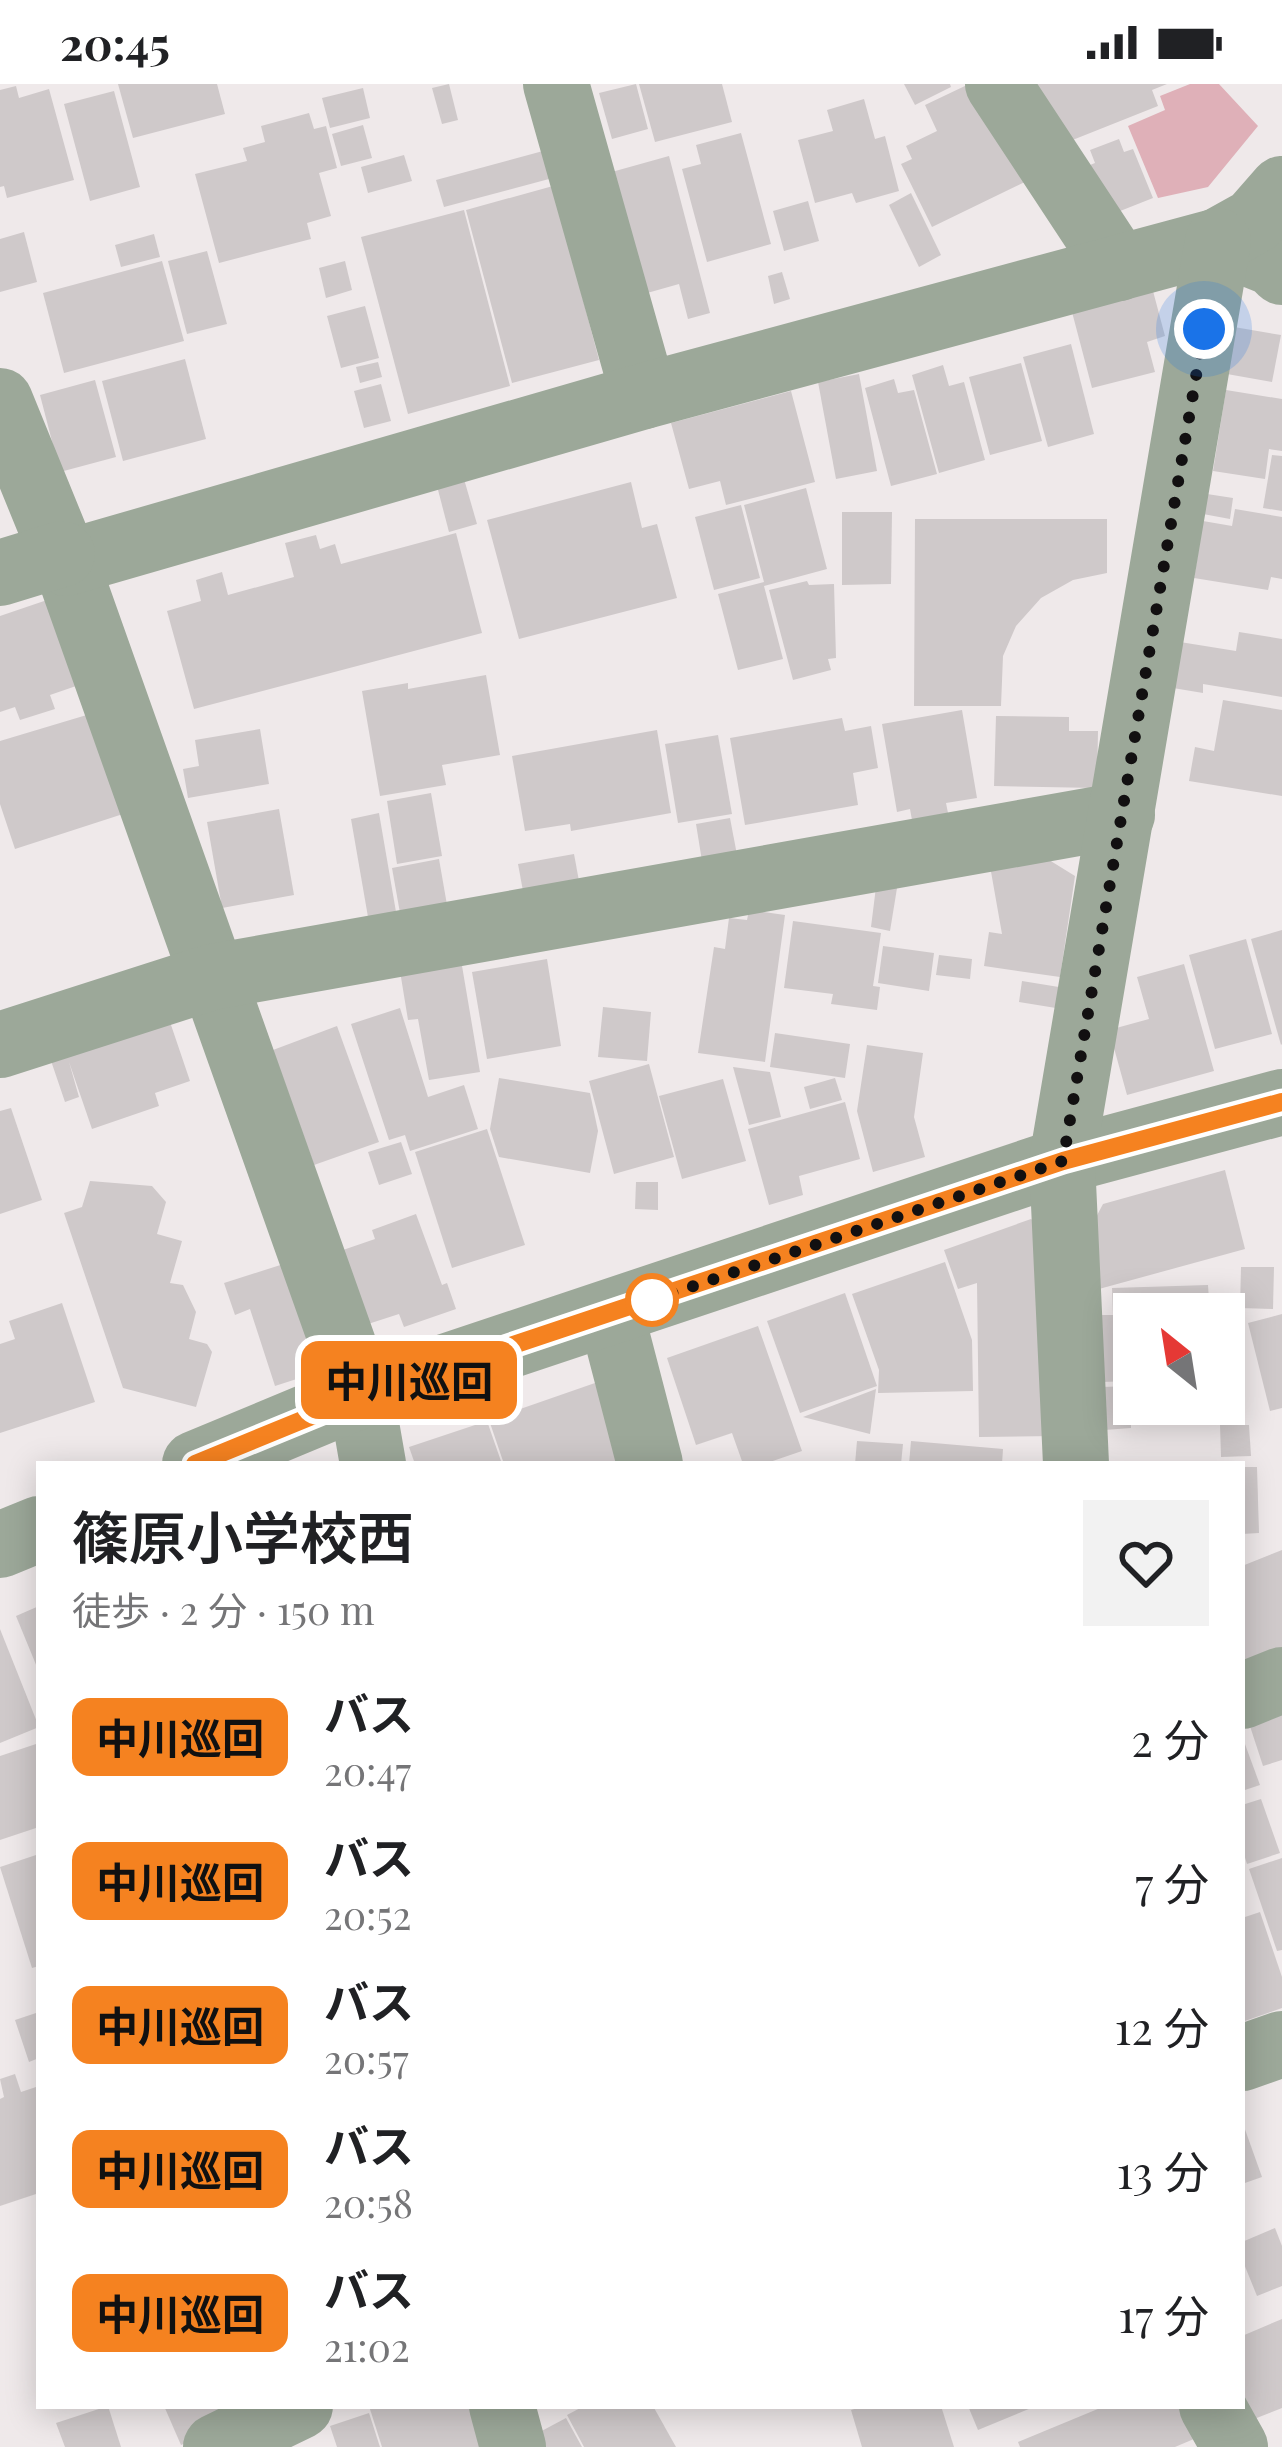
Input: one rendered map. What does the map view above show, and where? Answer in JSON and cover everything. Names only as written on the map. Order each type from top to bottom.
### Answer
[{"type":"street","points":[[556,84],[644,396]]},
{"type":"street","points":[[998,84],[1119,268]]},
{"type":"street","points":[[0,573],[1218,241],[1254,221],[1282,190]]},
{"type":"street","points":[[1218,241],[1273,262],[1282,272]]},
{"type":"street","points":[[1076,1461],[1063,1161],[1218,241]]},
{"type":"street","points":[[0,401],[64,558],[361,1396],[372,1461]]},
{"type":"street","points":[[0,1045],[212,976],[1122,814]]},
{"type":"street","points":[[202,1461],[361,1396],[1063,1161],[1282,1102]]},
{"type":"street","points":[[611,1314],[649,1461]]},
{"type":"street","points":[[0,1545],[36,1530]]},
{"type":"street","points":[[1245,1695],[1282,1680]]},
{"type":"street","points":[[1245,2057],[1282,2044]]},
{"type":"street","points":[[216,2447],[294,2409]]},
{"type":"street","points":[[503,2409],[513,2447]]},
{"type":"street","points":[[1214,2409],[1235,2447]]},
{"type":"shaded area","points":[[1190,84],[1219,84],[1258,126],[1208,187],[1158,198],[1128,126],[1165,110],[1160,96]]},
{"type":"building","points":[[118,84],[217,84],[225,114],[133,138]]},
{"type":"building","points":[[449,84],[458,120],[442,124],[432,88]]},
{"type":"building","points":[[636,84],[648,129],[612,139],[599,93]]},
{"type":"building","points":[[639,84],[722,84],[732,122],[655,142]]},
{"type":"building","points":[[904,84],[950,84],[951,87],[915,105]]},
{"type":"building","points":[[1036,84],[1167,84],[1152,90],[1158,106],[1060,145]]},
{"type":"building","points":[[967,85],[1029,180],[932,227],[901,164],[912,159],[906,146],[937,131],[925,105]]},
{"type":"building","points":[[16,86],[19,98],[49,89],[74,180],[7,198],[4,186],[0,187],[0,90]]},
{"type":"building","points":[[363,88],[370,118],[330,128],[322,98]]},
{"type":"building","points":[[114,91],[140,187],[90,201],[64,104]]},
{"type":"building","points":[[864,99],[875,139],[885,136],[899,191],[856,203],[852,193],[815,203],[798,140],[833,131],[827,110]]},
{"type":"building","points":[[309,113],[314,129],[326,126],[337,168],[319,173],[331,216],[307,223],[311,239],[219,263],[195,174],[247,161],[243,148],[265,142],[261,126]]},
{"type":"building","points":[[363,125],[372,158],[341,166],[332,134]]},
{"type":"building","points":[[741,133],[771,244],[707,262],[682,169],[701,164],[696,145]]},
{"type":"building","points":[[1119,139],[1124,152],[1133,149],[1153,198],[1105,217],[1085,167],[1095,163],[1090,150]]},
{"type":"building","points":[[543,151],[549,179],[444,207],[436,180]]},
{"type":"building","points":[[404,155],[412,181],[368,193],[361,167]]},
{"type":"building","points":[[669,156],[710,313],[688,319],[679,284],[633,297],[601,175]]},
{"type":"building","points":[[553,186],[599,360],[512,383],[466,210]]},
{"type":"building","points":[[911,193],[941,255],[919,267],[889,205]]},
{"type":"building","points":[[808,201],[819,241],[784,251],[773,211]]},
{"type":"building","points":[[464,210],[510,386],[408,414],[361,237]]},
{"type":"building","points":[[24,232],[37,282],[0,292],[0,239]]},
{"type":"building","points":[[154,234],[160,257],[121,267],[115,245]]},
{"type":"building","points":[[207,251],[227,324],[187,334],[168,261]]},
{"type":"building","points":[[162,261],[184,341],[64,373],[43,293]]},
{"type":"building","points":[[345,261],[352,290],[326,298],[319,268]]},
{"type":"building","points":[[782,272],[790,299],[774,304],[768,276]]},
{"type":"building","points":[[1153,291],[1165,336],[1147,342],[1155,372],[1092,388],[1072,312]]},
{"type":"building","points":[[365,306],[379,358],[341,368],[327,316]]},
{"type":"building","points":[[1234,327],[1281,335],[1272,382],[1227,374]]},
{"type":"building","points":[[1071,344],[1094,434],[1048,447],[1023,357]]},
{"type":"building","points":[[185,359],[206,439],[123,461],[102,381]]},
{"type":"building","points":[[378,362],[382,377],[360,383],[356,367]]},
{"type":"building","points":[[1021,363],[1042,441],[990,455],[969,377]]},
{"type":"building","points":[[943,365],[949,386],[964,382],[985,460],[939,473],[912,375]]},
{"type":"building","points":[[859,374],[877,471],[836,479],[818,382]]},
{"type":"building","points":[[894,379],[898,393],[914,390],[937,474],[891,486],[865,388]]},
{"type":"building","points":[[95,380],[116,457],[60,472],[40,395]]},
{"type":"building","points":[[381,384],[391,421],[364,428],[354,391]]},
{"type":"building","points":[[1226,390],[1282,399],[1282,451],[1269,449],[1265,479],[1213,471]]},
{"type":"building","points":[[791,391],[815,482],[726,505],[720,481],[689,489],[671,423]]},
{"type":"building","points":[[1272,455],[1282,456],[1282,511],[1263,508]]},
{"type":"building","points":[[464,479],[477,524],[449,532],[437,486]]},
{"type":"building","points":[[631,482],[642,528],[657,524],[677,598],[519,639],[487,520]]},
{"type":"building","points":[[806,488],[827,569],[764,586],[783,659],[738,670],[718,594],[764,582],[744,505]]},
{"type":"building","points":[[1207,494],[1233,498],[1230,519],[1203,514]]},
{"type":"building","points":[[741,505],[760,578],[714,590],[695,517]]},
{"type":"building","points":[[1235,509],[1282,517],[1282,579],[1271,577],[1268,590],[1194,578],[1203,521],[1232,526]]},
{"type":"building","points":[[842,512],[892,512],[891,584],[842,585]]},
{"type":"building","points":[[915,519],[1107,519],[1107,573],[1073,580],[1041,598],[1016,626],[1003,656],[1001,706],[914,706]]},
{"type":"building","points":[[456,533],[482,633],[194,709],[167,611],[201,601],[196,580],[222,572],[228,595],[294,577],[285,543],[316,535],[320,549],[335,544],[341,564]]},
{"type":"building","points":[[807,581],[809,585],[834,584],[836,658],[828,659],[831,670],[793,680],[769,590]]},
{"type":"building","points":[[50,599],[79,685],[50,695],[55,709],[20,720],[15,707],[0,712],[0,616]]},
{"type":"building","points":[[1239,632],[1282,639],[1282,697],[1203,684],[1203,693],[1173,688],[1180,642],[1236,651]]},
{"type":"building","points":[[486,675],[500,755],[442,765],[446,785],[380,796],[362,691],[408,683],[408,689]]},
{"type":"building","points":[[1223,700],[1282,710],[1282,796],[1189,781],[1195,747],[1214,751]]},
{"type":"building","points":[[962,710],[977,798],[946,803],[948,813],[912,820],[910,809],[897,812],[882,724]]},
{"type":"building","points":[[90,714],[123,814],[15,849],[0,804],[0,741]]},
{"type":"building","points":[[996,716],[1069,717],[1069,731],[1098,731],[1097,788],[994,786]]},
{"type":"building","points":[[842,718],[845,731],[871,726],[878,768],[853,773],[858,805],[745,825],[730,738]]},
{"type":"building","points":[[260,729],[269,784],[188,798],[183,769],[199,766],[195,740]]},
{"type":"building","points":[[657,730],[671,813],[571,831],[570,824],[525,831],[512,756]]},
{"type":"building","points":[[718,735],[732,814],[678,823],[665,744]]},
{"type":"building","points":[[431,793],[442,856],[397,864],[387,801]]},
{"type":"building","points":[[279,809],[294,895],[222,908],[207,822]]},
{"type":"building","points":[[379,813],[396,912],[368,917],[351,819]]},
{"type":"building","points":[[730,818],[737,855],[702,861],[696,824]]},
{"type":"building","points":[[574,854],[579,881],[523,891],[518,864]]},
{"type":"building","points":[[1041,855],[1075,876],[1060,977],[984,966],[989,932],[1002,934],[990,866]]},
{"type":"building","points":[[439,859],[447,905],[400,913],[392,868]]},
{"type":"building","points":[[877,879],[898,882],[890,931],[871,927]]},
{"type":"building","points":[[749,910],[785,915],[765,1062],[698,1053],[714,947],[725,949],[729,918],[747,920]]},
{"type":"building","points":[[793,921],[881,933],[873,986],[880,987],[877,1010],[831,1004],[833,994],[784,988]]},
{"type":"building","points":[[1282,930],[1282,1044],[1281,1045],[1251,939]]},
{"type":"building","points":[[1246,939],[1272,1034],[1215,1049],[1189,955]]},
{"type":"building","points":[[883,946],[934,953],[929,991],[878,983]]},
{"type":"building","points":[[460,954],[480,1072],[429,1080],[418,1019],[408,1020],[399,965]]},
{"type":"building","points":[[939,955],[972,959],[970,979],[936,975]]},
{"type":"building","points":[[547,959],[561,1046],[487,1059],[472,972]]},
{"type":"building","points":[[1184,964],[1214,1071],[1127,1095],[1109,1030],[1149,1019],[1137,977]]},
{"type":"building","points":[[1022,981],[1065,988],[1062,1009],[1019,1002]]},
{"type":"building","points":[[603,1007],[651,1012],[647,1061],[598,1057]]},
{"type":"building","points":[[400,1008],[428,1097],[464,1085],[478,1129],[410,1151],[405,1135],[389,1140],[351,1024]]},
{"type":"building","points":[[170,1022],[190,1081],[155,1093],[159,1106],[92,1129],[69,1062],[79,1097],[65,1102],[48,1052]]},
{"type":"building","points":[[337,1026],[379,1142],[314,1165],[273,1050]]},
{"type":"building","points":[[775,1033],[850,1044],[845,1078],[770,1067]]},
{"type":"building","points":[[867,1045],[923,1053],[914,1117],[925,1157],[873,1172],[857,1111]]},
{"type":"building","points":[[649,1064],[674,1157],[614,1174],[589,1081]]},
{"type":"building","points":[[733,1067],[770,1072],[781,1117],[749,1125]]},
{"type":"building","points":[[499,1078],[590,1093],[598,1131],[590,1173],[499,1157],[490,1129]]},
{"type":"building","points":[[835,1078],[842,1100],[810,1109],[804,1087]]},
{"type":"building","points":[[723,1079],[746,1161],[682,1179],[659,1096]]},
{"type":"building","points":[[845,1102],[860,1159],[799,1176],[803,1195],[769,1205],[748,1129]]},
{"type":"building","points":[[11,1108],[42,1200],[0,1214],[0,1111]]},
{"type":"building","points":[[487,1129],[525,1245],[452,1268],[415,1152]]},
{"type":"building","points":[[401,1142],[412,1174],[379,1185],[368,1152]]},
{"type":"building","points":[[1225,1170],[1245,1249],[1099,1289],[1093,1223],[1103,1204]]},
{"type":"building","points":[[90,1181],[152,1186],[166,1202],[157,1234],[182,1241],[170,1283],[183,1285],[196,1312],[189,1339],[207,1344],[212,1352],[196,1407],[123,1388],[64,1213],[82,1207]]},
{"type":"building","points":[[636,1182],[658,1182],[658,1210],[635,1209]]},
{"type":"building","points":[[416,1214],[456,1309],[404,1327],[399,1314],[368,1324],[343,1250],[375,1239],[372,1230]]},
{"type":"building","points":[[1031,1219],[1052,1237],[1055,1436],[979,1437],[977,1283],[958,1289],[944,1250]]},
{"type":"building","points":[[293,1261],[322,1351],[309,1375],[275,1386],[250,1309],[235,1315],[224,1283]]},
{"type":"building","points":[[945,1262],[972,1340],[973,1391],[878,1393],[879,1370],[852,1294]]},
{"type":"building","points":[[1241,1267],[1274,1267],[1273,1309],[1245,1308],[1245,1293],[1240,1293]]},
{"type":"building","points":[[1208,1285],[1209,1293],[1113,1293],[1113,1315],[1112,1288]]},
{"type":"building","points":[[845,1293],[877,1386],[800,1413],[767,1321]]},
{"type":"building","points":[[62,1303],[95,1402],[0,1433],[0,1344],[15,1339],[9,1321]]},
{"type":"building","points":[[1282,1314],[1282,1408],[1270,1411],[1248,1323]]},
{"type":"building","points":[[1099,1315],[1113,1315],[1113,1382],[1101,1382]]},
{"type":"building","points":[[758,1326],[802,1451],[773,1461],[742,1461],[732,1433],[696,1445],[667,1358]]},
{"type":"building","points":[[595,1383],[622,1461],[503,1461],[489,1420]]},
{"type":"building","points":[[1102,1387],[1113,1387],[1113,1425],[1131,1428],[1104,1430]]},
{"type":"building","points":[[876,1389],[870,1434],[803,1417]]},
{"type":"building","points":[[487,1421],[501,1461],[414,1461],[409,1447]]},
{"type":"building","points":[[1220,1425],[1249,1425],[1251,1456],[1221,1457]]},
{"type":"building","points":[[857,1441],[903,1444],[901,1461],[855,1461]]},
{"type":"building","points":[[911,1441],[1003,1449],[1002,1461],[909,1461]]},
{"type":"building","points":[[1245,1467],[1257,1467],[1259,1533],[1245,1534]]},
{"type":"building","points":[[1282,1550],[1282,1651],[1245,1666],[1245,1565]]},
{"type":"building","points":[[36,1607],[36,1665],[16,1616]]},
{"type":"building","points":[[0,1629],[36,1728],[0,1743]]},
{"type":"building","points":[[1282,1705],[1282,1760],[1263,1766],[1247,1717]]},
{"type":"building","points":[[36,1744],[36,1828],[0,1840],[0,1756]]},
{"type":"building","points":[[1245,1744],[1260,1785],[1245,1790]]},
{"type":"building","points":[[1261,1799],[1280,1853],[1247,1864],[1245,1804]]},
{"type":"building","points":[[36,1855],[36,1967],[32,1968],[0,1867]]},
{"type":"building","points":[[1282,1858],[1282,1950],[1277,1951],[1249,1869]]},
{"type":"building","points":[[1260,1912],[1282,1977],[1282,2008],[1245,2021],[1245,1917]]},
{"type":"building","points":[[36,2013],[36,2059],[29,2062],[15,2020]]},
{"type":"building","points":[[15,2074],[21,2092],[36,2087],[36,2194],[0,2206],[0,2099],[4,2097],[0,2079]]},
{"type":"building","points":[[1245,2129],[1262,2177],[1245,2183]]},
{"type":"building","points":[[1275,2228],[1282,2246],[1282,2286],[1257,2296],[1245,2266],[1245,2241]]},
{"type":"building","points":[[1282,2319],[1282,2408],[1249,2421],[1244,2409],[1245,2335]]},
{"type":"building","points":[[109,2409],[121,2447],[65,2447],[56,2423]]},
{"type":"building","points":[[165,2409],[264,2409],[181,2445]]},
{"type":"building","points":[[370,2409],[475,2409],[488,2447],[382,2447]]},
{"type":"building","points":[[578,2409],[655,2409],[676,2447],[584,2447],[567,2415]]},
{"type":"building","points":[[942,2409],[954,2447],[862,2447],[851,2410]]},
{"type":"building","points":[[969,2409],[1029,2409],[978,2430]]},
{"type":"building","points":[[1098,2409],[1199,2409],[1208,2433],[1175,2447],[1020,2447],[1018,2442]]},
{"type":"building","points":[[369,2413],[380,2447],[337,2447],[330,2426]]},
{"type":"building","points":[[566,2418],[582,2447],[543,2447],[536,2434]]},
{"type":"bus line","name":"中川巡回","points":[[202,1461],[361,1396],[1063,1161],[1282,1102]]},
{"type":"route","points":[[652,1300],[1063,1161],[1204,329]]}]
